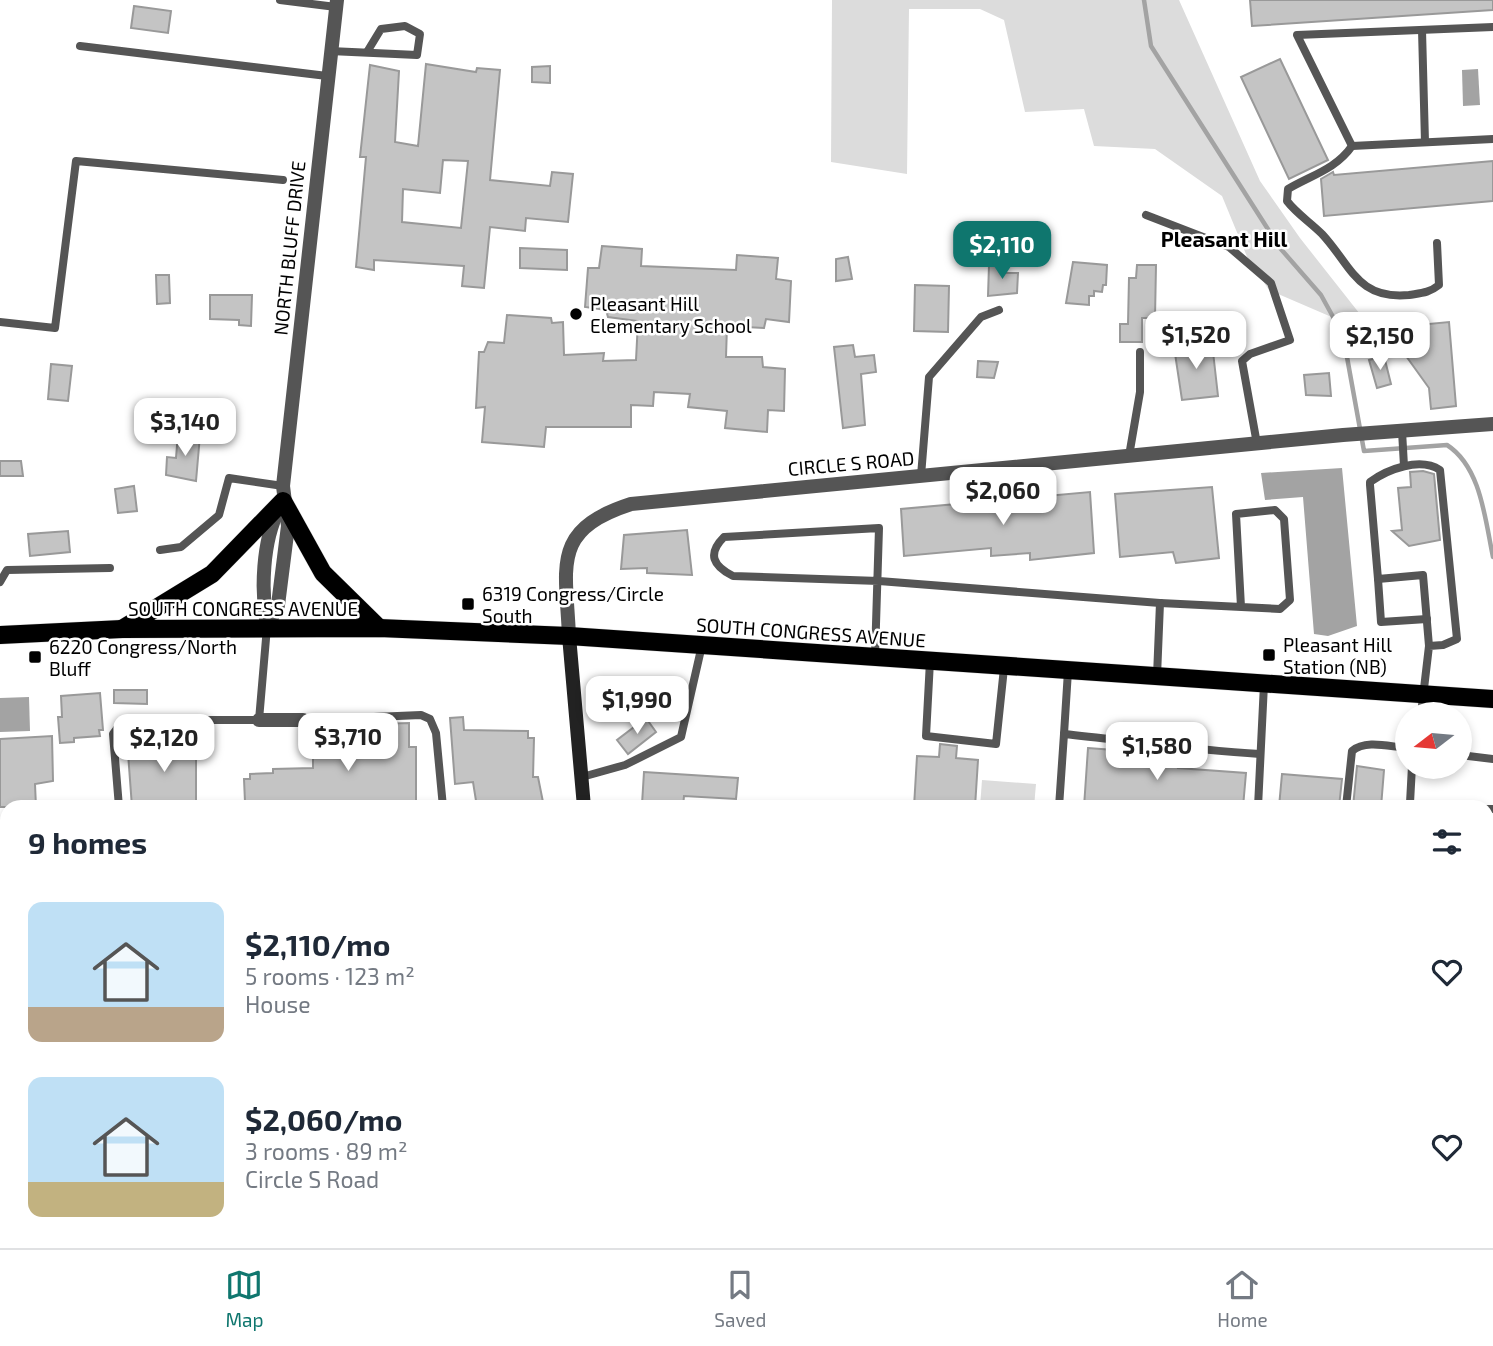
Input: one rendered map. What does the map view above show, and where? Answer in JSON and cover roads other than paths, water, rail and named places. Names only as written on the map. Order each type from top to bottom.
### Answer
[{"type":"main road","points":[[122,629],[212,574],[283,494],[323,573],[379,628]]},
{"type":"main road","name":"SOUTH CONGRESS AVENUE","points":[[0,635],[122,629],[267,627],[379,628],[569,636],[1004,668],[1493,699]]},
{"type":"street","name":"NORTH BLUFF DRIVE","points":[[267,627],[263,601],[272,523],[283,494],[336,3]]},
{"type":"street","name":"CIRCLE S ROAD","points":[[569,636],[566,569],[571,544],[577,533],[605,512],[631,504],[1343,435],[1493,424]]},
{"type":"street","points":[[569,636],[584,800]]},
{"type":"street","points":[[259,720],[303,720]]},
{"type":"lane","points":[[280,0],[336,3]]},
{"type":"lane","points":[[330,51],[416,55],[420,34],[405,26],[381,29],[367,52]]},
{"type":"lane","points":[[1352,146],[1297,35],[1493,27]]},
{"type":"lane","points":[[1422,30],[1425,142]]},
{"type":"lane","points":[[80,46],[327,76]]},
{"type":"lane","points":[[1352,146],[1493,139]]},
{"type":"lane","points":[[1352,146],[1343,159],[1329,169],[1288,189],[1287,201],[1300,217],[1322,234],[1358,281],[1372,291],[1396,296],[1430,292],[1439,285],[1437,243]]},
{"type":"lane","points":[[0,322],[55,328],[76,160],[283,180]]},
{"type":"lane","points":[[1146,215],[1229,247],[1271,283],[1290,340],[1250,354],[1242,361],[1257,443]]},
{"type":"lane","points":[[921,476],[929,377],[981,317],[999,310]]},
{"type":"lane","points":[[1129,456],[1140,392],[1140,352]]},
{"type":"lane","points":[[1398,433],[1404,466]]},
{"type":"lane","points":[[1427,619],[1381,622],[1370,482],[1404,466],[1433,465],[1440,470],[1457,639],[1443,645],[1429,646]]},
{"type":"lane","points":[[160,550],[181,547],[219,515],[229,478],[283,494]]},
{"type":"lane","points":[[875,657],[879,581],[879,528],[724,537],[715,547],[714,559],[720,570],[733,576],[879,581],[1160,603],[1280,609],[1290,600],[1283,519],[1275,510],[1236,514],[1241,607]]},
{"type":"lane","points":[[0,583],[7,570],[110,568]]},
{"type":"lane","points":[[1378,579],[1423,575],[1429,646],[1423,702]]},
{"type":"lane","points":[[1157,676],[1160,603]]},
{"type":"lane","points":[[118,800],[113,734],[118,726],[129,720],[259,720],[267,627]]},
{"type":"lane","points":[[582,777],[625,765],[681,737],[702,645]]},
{"type":"lane","points":[[930,661],[926,736],[996,744],[1004,668]]},
{"type":"lane","points":[[1059,800],[1068,670]]},
{"type":"lane","points":[[1258,800],[1264,684]]},
{"type":"lane","points":[[303,720],[421,715],[430,719],[436,733],[442,800]]},
{"type":"lane","points":[[1064,734],[1166,744],[1186,750],[1260,754]]},
{"type":"lane","points":[[1347,800],[1352,751],[1358,745],[1395,747]]},
{"type":"lane","points":[[1472,756],[1493,758]]},
{"type":"lane","points":[[1410,800],[1411,779]]},
{"type":"waterway","points":[[1144,0],[1151,46],[1280,248],[1321,295],[1343,335],[1364,451],[1447,445],[1467,466],[1474,480],[1484,511],[1493,557]]},
{"type":"place","name":"Pleasant Hill Elementary School","points":[[576,314]]},
{"type":"place","name":"6319 Congress/Circle South","points":[[468,604]]},
{"type":"place","name":"Pleasant Hill Station (NB)","points":[[1269,655]]},
{"type":"place","name":"6220 Congress/North Bluff","points":[[35,657]]},
{"type":"district","name":"Pleasant Hill","points":[[1224,238]]}]
